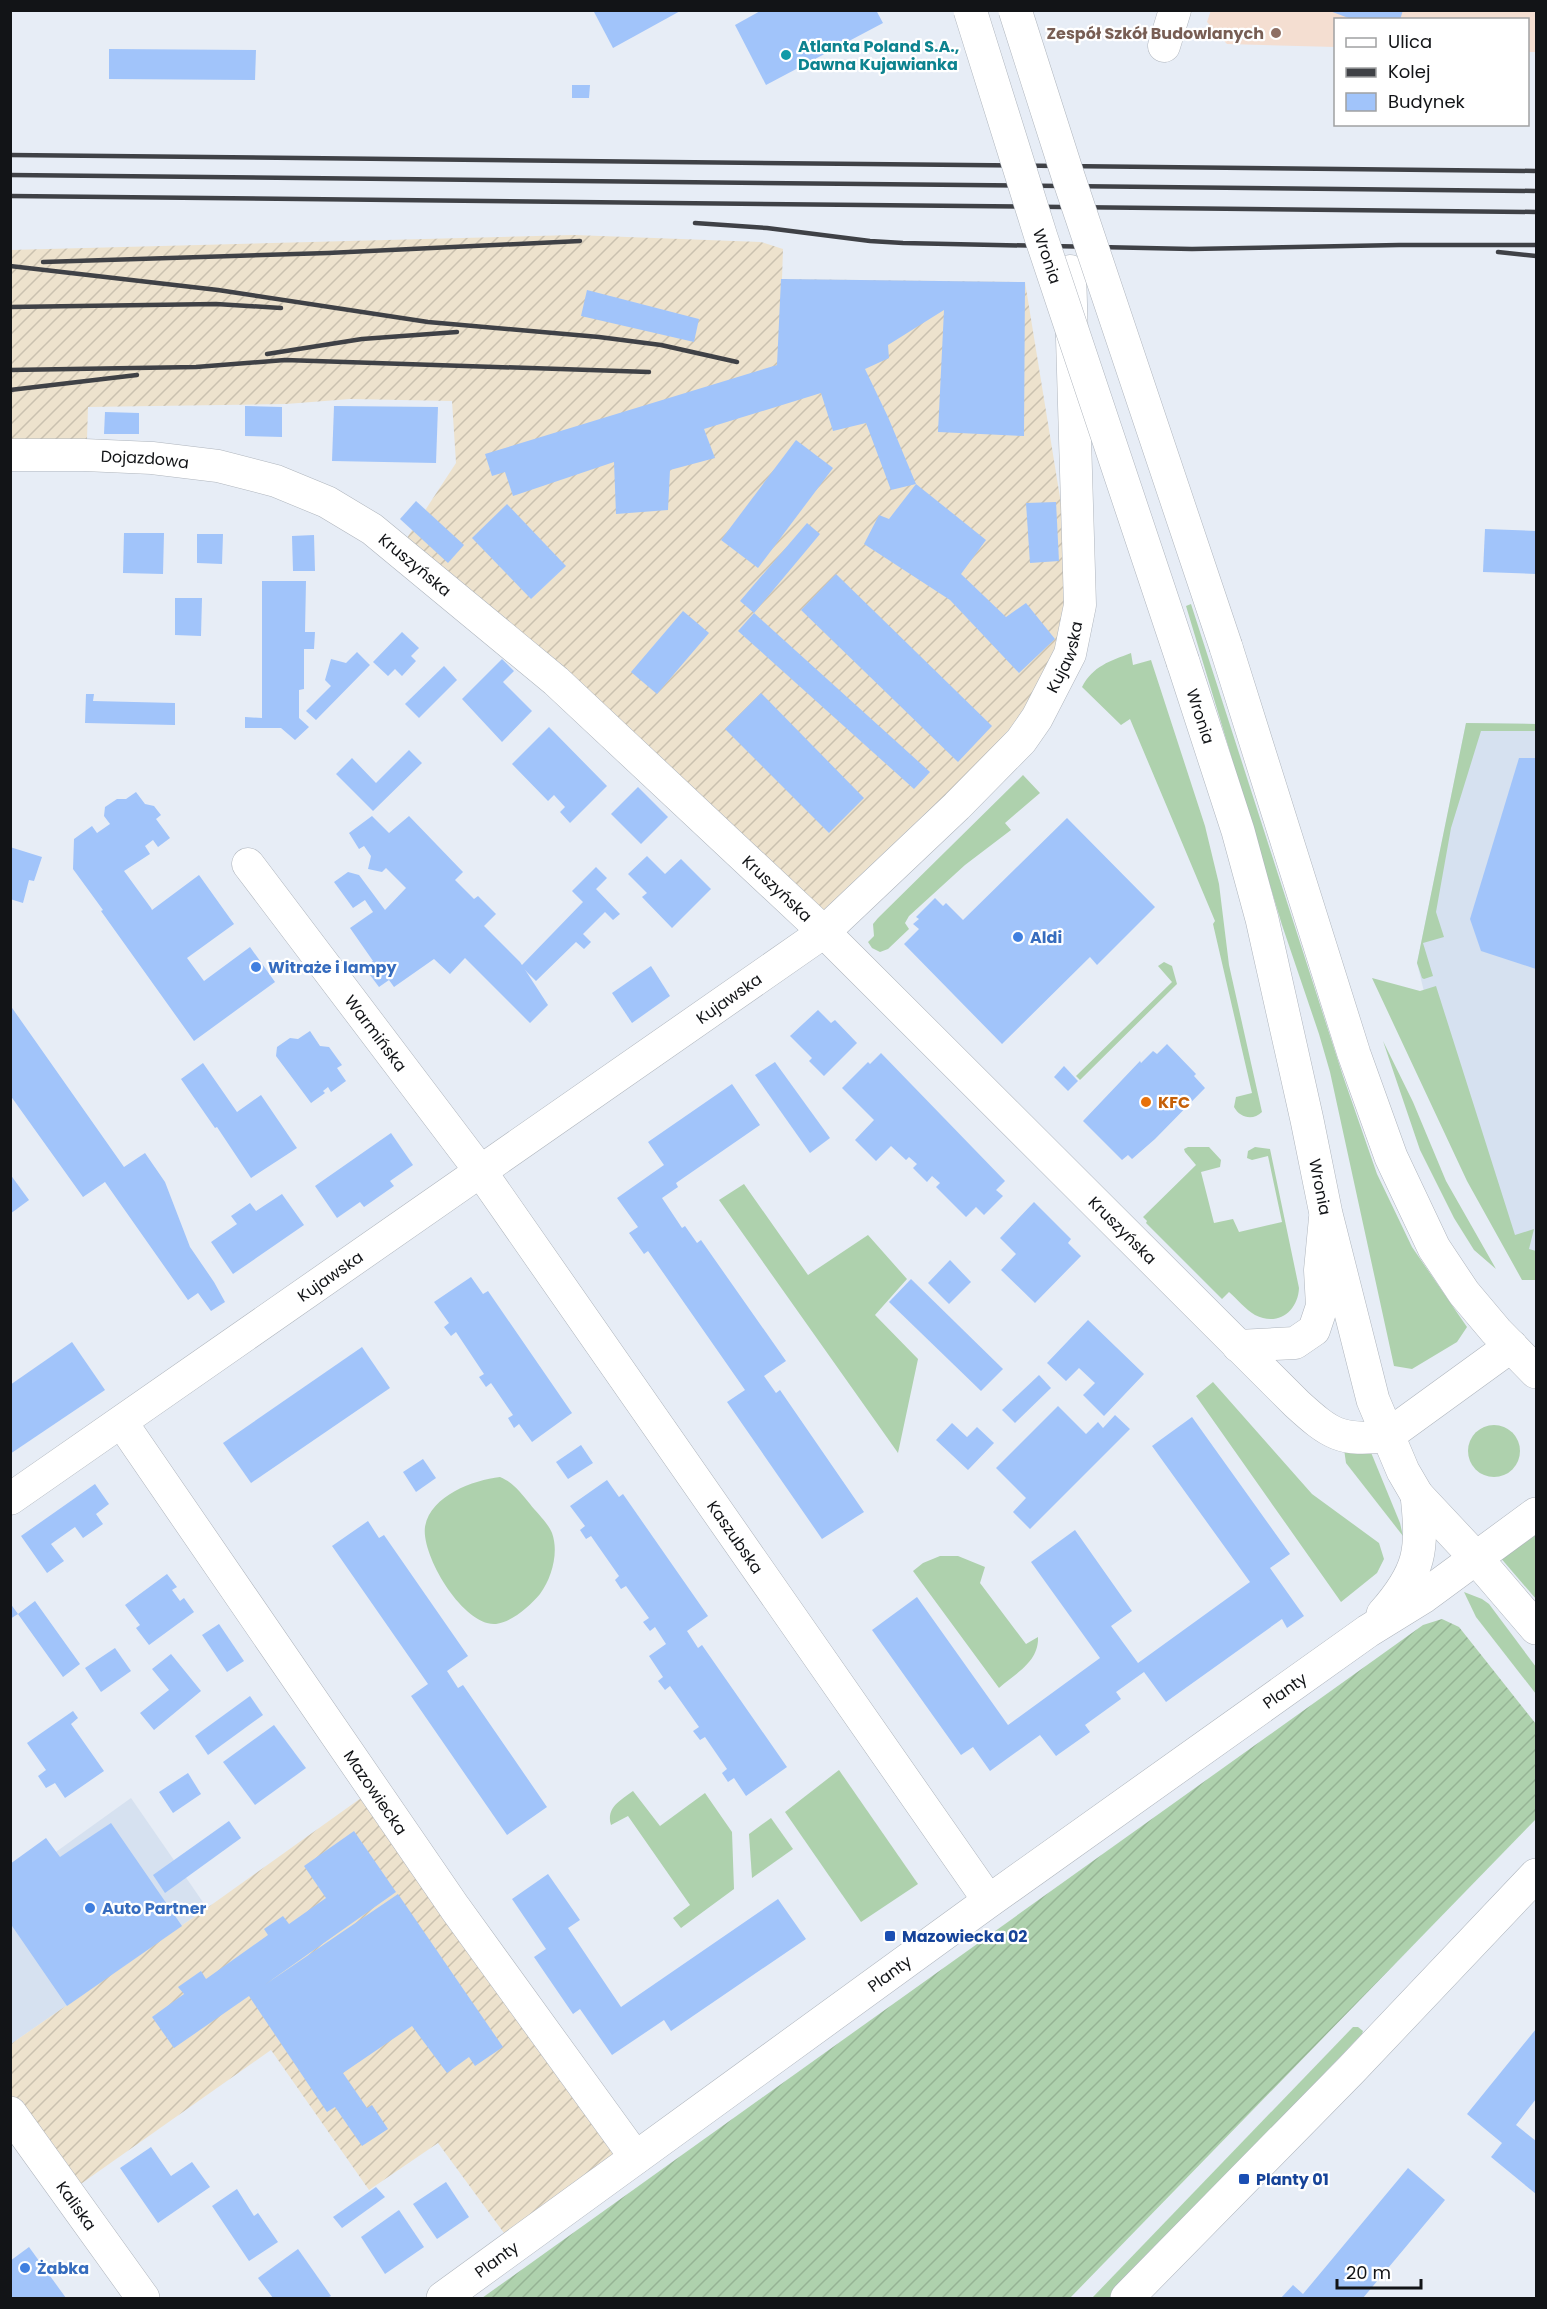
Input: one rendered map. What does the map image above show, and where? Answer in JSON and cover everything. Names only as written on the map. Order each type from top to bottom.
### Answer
[{"type":"main road","name":"Wronia","points":[[970,10],[1045,248],[1238,831],[1262,919],[1326,1214],[1373,1400],[1403,1471],[1418,1495],[1476,1558]]},
{"type":"main road","points":[[1015,10],[1226,647],[1354,1054],[1391,1157],[1434,1248],[1464,1293],[1536,1372]]},
{"type":"main road","points":[[1387,1436],[1511,1346]]},
{"type":"main road","name":"Planty","points":[[1368,1630],[1394,1601],[1410,1578],[1420,1548],[1418,1495]]},
{"type":"main road","name":"Planty","points":[[443,2298],[989,1901],[1368,1630],[1441,1585],[1536,1514]]},
{"type":"main road","points":[[1476,1558],[1536,1628]]},
{"type":"main road","points":[[1127,2298],[1351,2070],[1536,1875]]},
{"type":"main road","name":"Kaliska","points":[[10,2113],[143,2298]]},
{"type":"street","points":[[1164,46],[1175,10]]},
{"type":"street","name":"Kujawska","points":[[10,1499],[824,932],[957,806],[1021,741],[1037,718],[1071,654],[1080,604],[1070,271]]},
{"type":"street","name":"Dojazdowa","points":[[10,455],[84,455],[152,459],[218,466],[276,481]]},
{"type":"street","name":"Kruszyńska","points":[[276,481],[327,502],[372,529],[556,681],[824,932],[1320,1425],[1337,1435],[1363,1439],[1387,1436]]},
{"type":"street","name":"Warmińska","points":[[248,864],[481,1172]]},
{"type":"street","name":"Kaszubska","points":[[481,1172],[989,1901]]},
{"type":"street","points":[[1238,1346],[1296,1343],[1314,1330],[1322,1306],[1320,1270],[1326,1214]]},
{"type":"street","name":"Mazowiecka","points":[[122,1423],[455,1908],[636,2158]]},
{"type":"shaded area","name":"Zespół Szkół Budowlanych","points":[[1211,10],[1536,11],[1536,52],[1529,52],[1529,18],[1334,18],[1334,47],[1227,44],[1207,22]]},
{"type":"shaded area","points":[[574,235],[761,242],[783,249],[782,279],[1025,282],[1071,565],[1062,643],[1024,713],[936,811],[827,916],[405,541],[456,463],[452,401],[350,399],[286,404],[88,407],[87,439],[11,439],[10,250]]},
{"type":"shaded area","points":[[1466,723],[1536,724],[1536,1274],[1470,1180],[1417,963]]},
{"type":"shaded area","points":[[375,1788],[630,2143],[504,2233],[438,2143],[369,2190],[271,2050],[75,2188],[11,2106],[11,2044]]},
{"type":"shaded area","name":"Auto Partner","points":[[131,1798],[207,1908],[11,2044],[10,1885]]},
{"type":"green space","points":[[1191,604],[1343,1076],[1377,1174],[1412,1247],[1467,1327],[1457,1342],[1412,1369],[1394,1366],[1330,1072],[1282,925],[1186,606]]},
{"type":"green space","points":[[1131,653],[1133,665],[1151,660],[1205,826],[1219,884],[1229,965],[1262,1112],[1255,1117],[1243,1116],[1234,1107],[1236,1097],[1252,1093],[1213,924],[1215,921],[1130,719],[1121,725],[1082,687],[1097,669]]},
{"type":"green space","points":[[1466,723],[1536,724],[1536,731],[1481,731],[1451,828],[1436,912],[1444,937],[1423,943],[1433,976],[1424,979],[1417,963]]},
{"type":"green space","points":[[1023,775],[1040,793],[1005,823],[1011,830],[965,865],[909,916],[905,923],[909,929],[888,949],[880,952],[872,948],[868,942],[874,936],[873,924],[878,918]]},
{"type":"green space","points":[[1164,962],[1172,966],[1177,984],[1080,1080],[1076,1076],[1172,982],[1158,966]]},
{"type":"green space","points":[[1372,978],[1420,991],[1436,986],[1515,1235],[1534,1229],[1529,1249],[1536,1251],[1536,1280],[1522,1280],[1467,1181]]},
{"type":"green space","points":[[1383,1041],[1413,1102],[1446,1181],[1496,1269],[1474,1250],[1454,1218],[1420,1150]]},
{"type":"green space","points":[[1209,1147],[1221,1160],[1220,1167],[1201,1172],[1214,1223],[1233,1219],[1239,1232],[1282,1222],[1268,1156],[1252,1160],[1247,1158],[1248,1151],[1255,1147],[1270,1149],[1299,1288],[1295,1304],[1285,1315],[1271,1319],[1255,1315],[1229,1292],[1222,1299],[1146,1223],[1143,1217],[1196,1165],[1185,1152],[1184,1149]]},
{"type":"green space","points":[[744,1184],[808,1275],[868,1235],[907,1279],[875,1315],[918,1359],[898,1453],[719,1200]]},
{"type":"green space","points":[[1213,1382],[1312,1494],[1379,1543],[1384,1559],[1377,1573],[1341,1602],[1196,1396]]},
{"type":"green space","points":[[1489,1425],[1499,1425],[1509,1429],[1516,1436],[1520,1451],[1516,1466],[1509,1473],[1499,1477],[1489,1477],[1479,1473],[1472,1466],[1468,1456],[1468,1446],[1472,1436],[1479,1429]]},
{"type":"green space","points":[[1344,1449],[1370,1450],[1400,1523],[1403,1536],[1346,1463]]},
{"type":"green space","points":[[500,1477],[516,1488],[545,1522],[552,1533],[555,1548],[551,1573],[540,1594],[520,1613],[496,1624],[484,1622],[471,1614],[447,1588],[430,1555],[425,1527],[429,1516],[444,1498],[466,1486]]},
{"type":"green space","points":[[1536,1529],[1536,1599],[1499,1556]]},
{"type":"green space","points":[[940,1556],[958,1556],[985,1567],[980,1583],[1026,1644],[1038,1637],[1031,1660],[999,1688],[913,1571],[923,1563]]},
{"type":"green space","points":[[1464,1592],[1489,1604],[1536,1667],[1536,1694],[1476,1617]]},
{"type":"green space","points":[[1442,1619],[1459,1627],[1536,1724],[1536,1819],[1070,2298],[482,2298],[1423,1625]]},
{"type":"green space","points":[[839,1770],[918,1884],[861,1922],[785,1812]]},
{"type":"green space","points":[[633,1791],[660,1826],[705,1793],[732,1832],[734,1889],[681,1928],[673,1918],[690,1905],[628,1816],[611,1825],[612,1809]]},
{"type":"green space","points":[[771,1818],[793,1849],[752,1878],[749,1834]]},
{"type":"green space","points":[[1353,2027],[1358,2027],[1363,2031],[1362,2034],[1109,2298],[1092,2298]]},
{"type":"building","points":[[593,10],[682,10],[613,48]]},
{"type":"building","name":"Atlanta Poland S.A., Dawna Kujawianka","points":[[762,10],[876,10],[883,23],[766,85],[735,25]]},
{"type":"building","points":[[1327,10],[1403,10],[1401,18],[1349,18]]},
{"type":"building","points":[[109,49],[256,50],[255,80],[109,79]]},
{"type":"building","points":[[572,85],[590,85],[589,98],[572,98]]},
{"type":"building","points":[[781,279],[1025,282],[1024,436],[938,432],[944,310],[888,345],[889,358],[865,369],[916,484],[891,490],[866,423],[833,431],[821,393],[704,429],[715,458],[670,470],[668,510],[616,514],[614,462],[513,496],[505,472],[492,476],[485,454],[777,365]]},
{"type":"building","points":[[587,290],[699,319],[694,342],[581,316]]},
{"type":"building","points":[[245,406],[282,407],[282,437],[245,436]]},
{"type":"building","points":[[334,406],[438,407],[436,463],[332,461]]},
{"type":"building","points":[[105,412],[139,413],[139,434],[104,434]]},
{"type":"building","points":[[796,440],[833,468],[758,568],[721,540]]},
{"type":"building","points":[[916,484],[986,540],[961,574],[1006,617],[1026,603],[1055,639],[1019,673],[950,600],[864,544],[879,515],[889,519]]},
{"type":"building","points":[[416,501],[464,545],[448,563],[400,519]]},
{"type":"building","points":[[1056,502],[1059,561],[1030,563],[1026,503]]},
{"type":"building","points":[[507,504],[566,566],[531,599],[472,538]]},
{"type":"building","points":[[807,523],[820,534],[754,613],[740,601]]},
{"type":"building","points":[[1485,529],[1536,531],[1536,574],[1483,572]]},
{"type":"building","points":[[124,533],[164,533],[163,574],[123,573]]},
{"type":"building","points":[[197,534],[223,534],[222,564],[197,563]]},
{"type":"building","points":[[314,535],[315,571],[293,571],[292,536]]},
{"type":"building","points":[[836,574],[992,726],[958,762],[801,610]]},
{"type":"building","points":[[262,581],[306,581],[305,632],[315,632],[314,649],[304,649],[304,689],[299,690],[299,718],[309,727],[295,740],[281,728],[245,728],[245,717],[262,718]]},
{"type":"building","points":[[175,598],[202,598],[201,636],[175,635]]},
{"type":"building","points":[[683,611],[709,633],[657,694],[631,672]]},
{"type":"building","points":[[754,613],[930,772],[914,789],[738,631]]},
{"type":"building","points":[[402,632],[419,648],[411,656],[416,661],[402,676],[395,669],[388,676],[373,662]]},
{"type":"building","points":[[357,652],[370,665],[316,720],[306,711],[331,686],[325,680],[331,659],[346,663]]},
{"type":"building","points":[[502,659],[514,671],[503,682],[532,711],[502,742],[462,699]]},
{"type":"building","points":[[444,666],[457,680],[419,718],[405,704]]},
{"type":"building","points":[[761,693],[864,798],[829,833],[725,729]]},
{"type":"building","points":[[86,694],[94,694],[93,701],[175,703],[175,725],[85,723]]},
{"type":"building","points":[[549,727],[607,786],[570,823],[560,812],[565,807],[554,795],[548,801],[512,764]]},
{"type":"building","points":[[409,750],[422,763],[373,811],[336,774],[352,758],[376,783]]},
{"type":"building","points":[[1519,758],[1536,758],[1536,969],[1481,951],[1470,919]]},
{"type":"building","points":[[638,787],[668,817],[641,844],[611,814]]},
{"type":"building","points":[[136,792],[145,804],[154,806],[161,815],[156,819],[170,838],[158,847],[153,840],[145,846],[150,854],[124,871],[152,910],[199,875],[234,924],[187,958],[204,981],[250,947],[275,982],[194,1041],[73,869],[74,839],[92,826],[97,833],[110,824],[104,816],[105,807],[117,799],[126,799]]},
{"type":"building","points":[[372,816],[389,833],[409,816],[463,872],[455,880],[474,899],[478,896],[496,914],[484,926],[520,962],[548,1005],[530,1023],[465,958],[450,974],[434,959],[394,987],[389,980],[379,987],[364,967],[373,961],[350,928],[373,912],[365,900],[353,908],[334,882],[348,872],[359,875],[385,910],[406,888],[386,868],[382,872],[368,869],[371,856],[364,846],[359,849],[349,833]]},
{"type":"building","name":"Aldi","points":[[1067,818],[1155,907],[1097,965],[1090,957],[1002,1044],[904,944],[919,929],[913,924],[919,919],[916,917],[935,898],[943,906],[946,903],[963,920]]},
{"type":"building","points":[[10,847],[42,857],[34,881],[29,880],[23,903],[10,899]]},
{"type":"building","points":[[647,856],[665,874],[681,859],[711,889],[672,928],[642,897],[647,893],[628,874]]},
{"type":"building","points":[[596,867],[607,878],[596,889],[620,914],[613,920],[605,912],[583,934],[591,942],[584,949],[576,942],[536,981],[521,966],[583,902],[572,891]]},
{"type":"building","points":[[651,966],[670,996],[632,1023],[612,993]]},
{"type":"building","points":[[10,1005],[124,1167],[145,1153],[165,1182],[190,1247],[225,1302],[211,1311],[198,1293],[188,1300],[105,1182],[83,1197],[10,1095]]},
{"type":"building","points":[[818,1010],[831,1023],[835,1020],[857,1043],[824,1076],[809,1061],[812,1058],[790,1036]]},
{"type":"building","points":[[310,1031],[320,1046],[329,1047],[342,1065],[337,1068],[346,1081],[331,1092],[328,1087],[323,1091],[325,1093],[311,1103],[276,1056],[277,1047],[290,1038],[298,1039]]},
{"type":"building","name":"KFC","points":[[1167,1044],[1196,1074],[1194,1076],[1205,1088],[1132,1159],[1128,1155],[1122,1160],[1083,1121],[1140,1061],[1141,1063],[1153,1051],[1157,1054]]},
{"type":"building","points":[[881,1053],[1005,1181],[996,1190],[1003,1196],[984,1215],[976,1207],[966,1217],[936,1187],[940,1183],[932,1176],[927,1182],[913,1168],[917,1164],[909,1157],[906,1160],[891,1146],[876,1161],[855,1140],[874,1120],[842,1088],[868,1062],[870,1064]]},
{"type":"building","points":[[775,1062],[830,1138],[810,1153],[755,1075]]},
{"type":"building","points":[[203,1063],[237,1112],[261,1095],[297,1148],[251,1178],[181,1079]]},
{"type":"building","points":[[1064,1066],[1078,1081],[1068,1091],[1054,1077]]},
{"type":"building","points":[[732,1084],[760,1125],[676,1183],[678,1187],[662,1198],[682,1228],[685,1226],[697,1243],[701,1240],[786,1361],[764,1376],[776,1393],[780,1390],[864,1512],[822,1539],[727,1402],[745,1390],[648,1251],[644,1254],[629,1233],[638,1227],[617,1198],[664,1165],[648,1142]]},
{"type":"building","points":[[391,1133],[413,1165],[390,1181],[394,1186],[364,1207],[360,1202],[337,1218],[315,1186]]},
{"type":"building","points":[[10,1174],[29,1200],[10,1214]]},
{"type":"building","points":[[282,1194],[304,1225],[233,1274],[211,1242],[237,1224],[231,1216],[250,1203],[256,1211]]},
{"type":"building","points":[[1034,1202],[1071,1239],[1068,1243],[1081,1256],[1035,1303],[1001,1270],[1016,1254],[1000,1238]]},
{"type":"building","points":[[950,1260],[971,1282],[949,1304],[928,1283]]},
{"type":"building","points":[[471,1277],[483,1294],[488,1291],[572,1413],[532,1442],[519,1424],[514,1428],[508,1418],[513,1415],[491,1383],[486,1387],[479,1377],[484,1374],[456,1332],[451,1336],[444,1327],[449,1323],[434,1302]]},
{"type":"building","points":[[911,1279],[1003,1369],[981,1391],[889,1302]]},
{"type":"building","points":[[1088,1320],[1144,1374],[1104,1416],[1083,1395],[1095,1383],[1079,1368],[1066,1381],[1047,1363]]},
{"type":"building","points":[[72,1342],[105,1390],[10,1454],[10,1385]]},
{"type":"building","points":[[362,1347],[390,1388],[251,1483],[223,1443]]},
{"type":"building","points":[[1039,1375],[1051,1388],[1015,1423],[1002,1410]]},
{"type":"building","points":[[1058,1406],[1086,1434],[1098,1422],[1103,1428],[1115,1415],[1130,1429],[1030,1529],[1013,1512],[1026,1498],[996,1468]]},
{"type":"building","points":[[1192,1417],[1290,1554],[1270,1568],[1304,1616],[1287,1628],[1282,1619],[1166,1702],[1144,1672],[1116,1692],[1121,1699],[1085,1725],[1090,1732],[1056,1756],[1040,1735],[990,1771],[973,1747],[961,1755],[872,1630],[917,1597],[1008,1725],[1100,1658],[1031,1562],[1075,1530],[1132,1611],[1111,1626],[1138,1663],[1250,1582],[1152,1446]]},
{"type":"building","points":[[952,1423],[967,1437],[977,1427],[994,1443],[968,1470],[936,1440]]},
{"type":"building","points":[[581,1445],[593,1463],[568,1479],[556,1462]]},
{"type":"building","points":[[423,1459],[436,1478],[416,1492],[403,1472]]},
{"type":"building","points":[[607,1480],[619,1497],[623,1494],[708,1616],[687,1631],[698,1648],[702,1645],[787,1767],[746,1796],[734,1778],[728,1782],[722,1773],[727,1769],[705,1737],[700,1740],[693,1731],[699,1727],[670,1686],[665,1690],[658,1681],[663,1677],[649,1656],[666,1644],[655,1627],[650,1631],[643,1622],[649,1618],[626,1586],[621,1589],[615,1580],[619,1576],[591,1536],[586,1539],[580,1530],[585,1526],[570,1506]]},
{"type":"building","points":[[95,1484],[109,1504],[96,1514],[103,1524],[83,1538],[75,1527],[51,1544],[64,1561],[47,1573],[21,1536]]},
{"type":"building","points":[[368,1521],[379,1538],[384,1535],[468,1656],[447,1671],[458,1688],[463,1685],[547,1807],[507,1835],[411,1696],[428,1684],[332,1546]]},
{"type":"building","points":[[167,1574],[177,1587],[172,1590],[180,1601],[184,1598],[194,1612],[149,1645],[136,1628],[140,1625],[125,1605]]},
{"type":"building","points":[[35,1601],[80,1664],[63,1677],[18,1614]]},
{"type":"building","points":[[10,1603],[18,1614],[10,1619]]},
{"type":"building","points":[[219,1624],[244,1661],[227,1672],[202,1635]]},
{"type":"building","points":[[115,1648],[131,1671],[101,1692],[85,1668]]},
{"type":"building","points":[[171,1654],[201,1691],[154,1730],[140,1713],[169,1690],[152,1669]]},
{"type":"building","points":[[250,1696],[263,1715],[208,1755],[195,1736]]},
{"type":"building","points":[[73,1711],[78,1718],[71,1724],[104,1771],[65,1798],[55,1783],[46,1788],[38,1776],[46,1770],[27,1743]]},
{"type":"building","points":[[274,1725],[306,1768],[255,1805],[223,1762]]},
{"type":"building","points":[[188,1773],[201,1794],[173,1813],[159,1792]]},
{"type":"building","points":[[229,1821],[241,1838],[165,1893],[153,1875]]},
{"type":"building","name":"Auto Partner","points":[[111,1823],[182,1926],[67,2006],[10,1923],[10,1864],[46,1838],[60,1857]]},
{"type":"building","points":[[354,1831],[396,1892],[263,1986],[398,1894],[503,2047],[475,2066],[469,2057],[447,2073],[412,2026],[343,2073],[367,2108],[372,2105],[388,2129],[362,2146],[335,2107],[327,2112],[249,1996],[174,2048],[152,2017],[184,1994],[178,1987],[201,1971],[206,1979],[268,1935],[264,1929],[283,1916],[289,1924],[326,1898],[304,1866]]},
{"type":"building","points":[[548,1874],[580,1920],[568,1928],[621,2007],[778,1899],[806,1939],[671,2031],[664,2020],[612,2055],[580,2009],[573,2014],[534,1957],[546,1949],[512,1899]]},
{"type":"building","points":[[1536,2029],[1536,2099],[1516,2125],[1536,2141],[1536,2194],[1491,2157],[1502,2143],[1467,2114]]},
{"type":"building","points":[[151,2147],[171,2176],[192,2162],[210,2187],[158,2223],[120,2168]]},
{"type":"building","points":[[1408,2168],[1445,2200],[1363,2298],[1281,2298],[1293,2285],[1303,2294]]},
{"type":"building","points":[[446,2182],[469,2217],[437,2239],[413,2204]]},
{"type":"building","points":[[376,2187],[385,2197],[342,2228],[333,2217]]},
{"type":"building","points":[[237,2189],[254,2216],[258,2213],[278,2242],[249,2261],[212,2206]]},
{"type":"building","points":[[399,2210],[424,2247],[385,2274],[361,2237]]},
{"type":"building","points":[[29,2247],[66,2298],[10,2298],[10,2261]]},
{"type":"building","points":[[298,2249],[331,2296],[327,2298],[273,2298],[258,2278]]},
{"type":"railway","points":[[10,155],[1536,171]]},
{"type":"railway","points":[[10,175],[1536,191]]},
{"type":"railway","points":[[10,196],[1536,212]]},
{"type":"railway","points":[[695,223],[767,228],[903,243],[1192,249],[1536,245]]},
{"type":"railway","points":[[43,262],[328,253],[580,241]]},
{"type":"railway","points":[[1498,252],[1536,256]]},
{"type":"railway","points":[[10,266],[218,290],[428,322],[599,337],[661,345],[737,362]]},
{"type":"railway","points":[[10,307],[216,304],[281,308]]},
{"type":"railway","points":[[267,354],[362,339],[457,332]]},
{"type":"railway","points":[[10,370],[196,367],[285,360],[649,372]]},
{"type":"railway","points":[[10,390],[137,375]]},
{"type":"place","name":"Zespół Szkół Budowlanych","points":[[1276,33]]},
{"type":"place","name":"Atlanta Poland S.A., Dawna Kujawianka","points":[[786,55]]},
{"type":"place","name":"Aldi","points":[[1018,937]]},
{"type":"place","name":"Witraże i lampy","points":[[256,967]]},
{"type":"place","name":"KFC","points":[[1146,1102]]},
{"type":"place","name":"Auto Partner","points":[[90,1908]]},
{"type":"place","name":"Mazowiecka 02","points":[[890,1936]]},
{"type":"place","name":"Planty 01","points":[[1244,2179]]},
{"type":"place","name":"Żabka","points":[[25,2268]]}]
